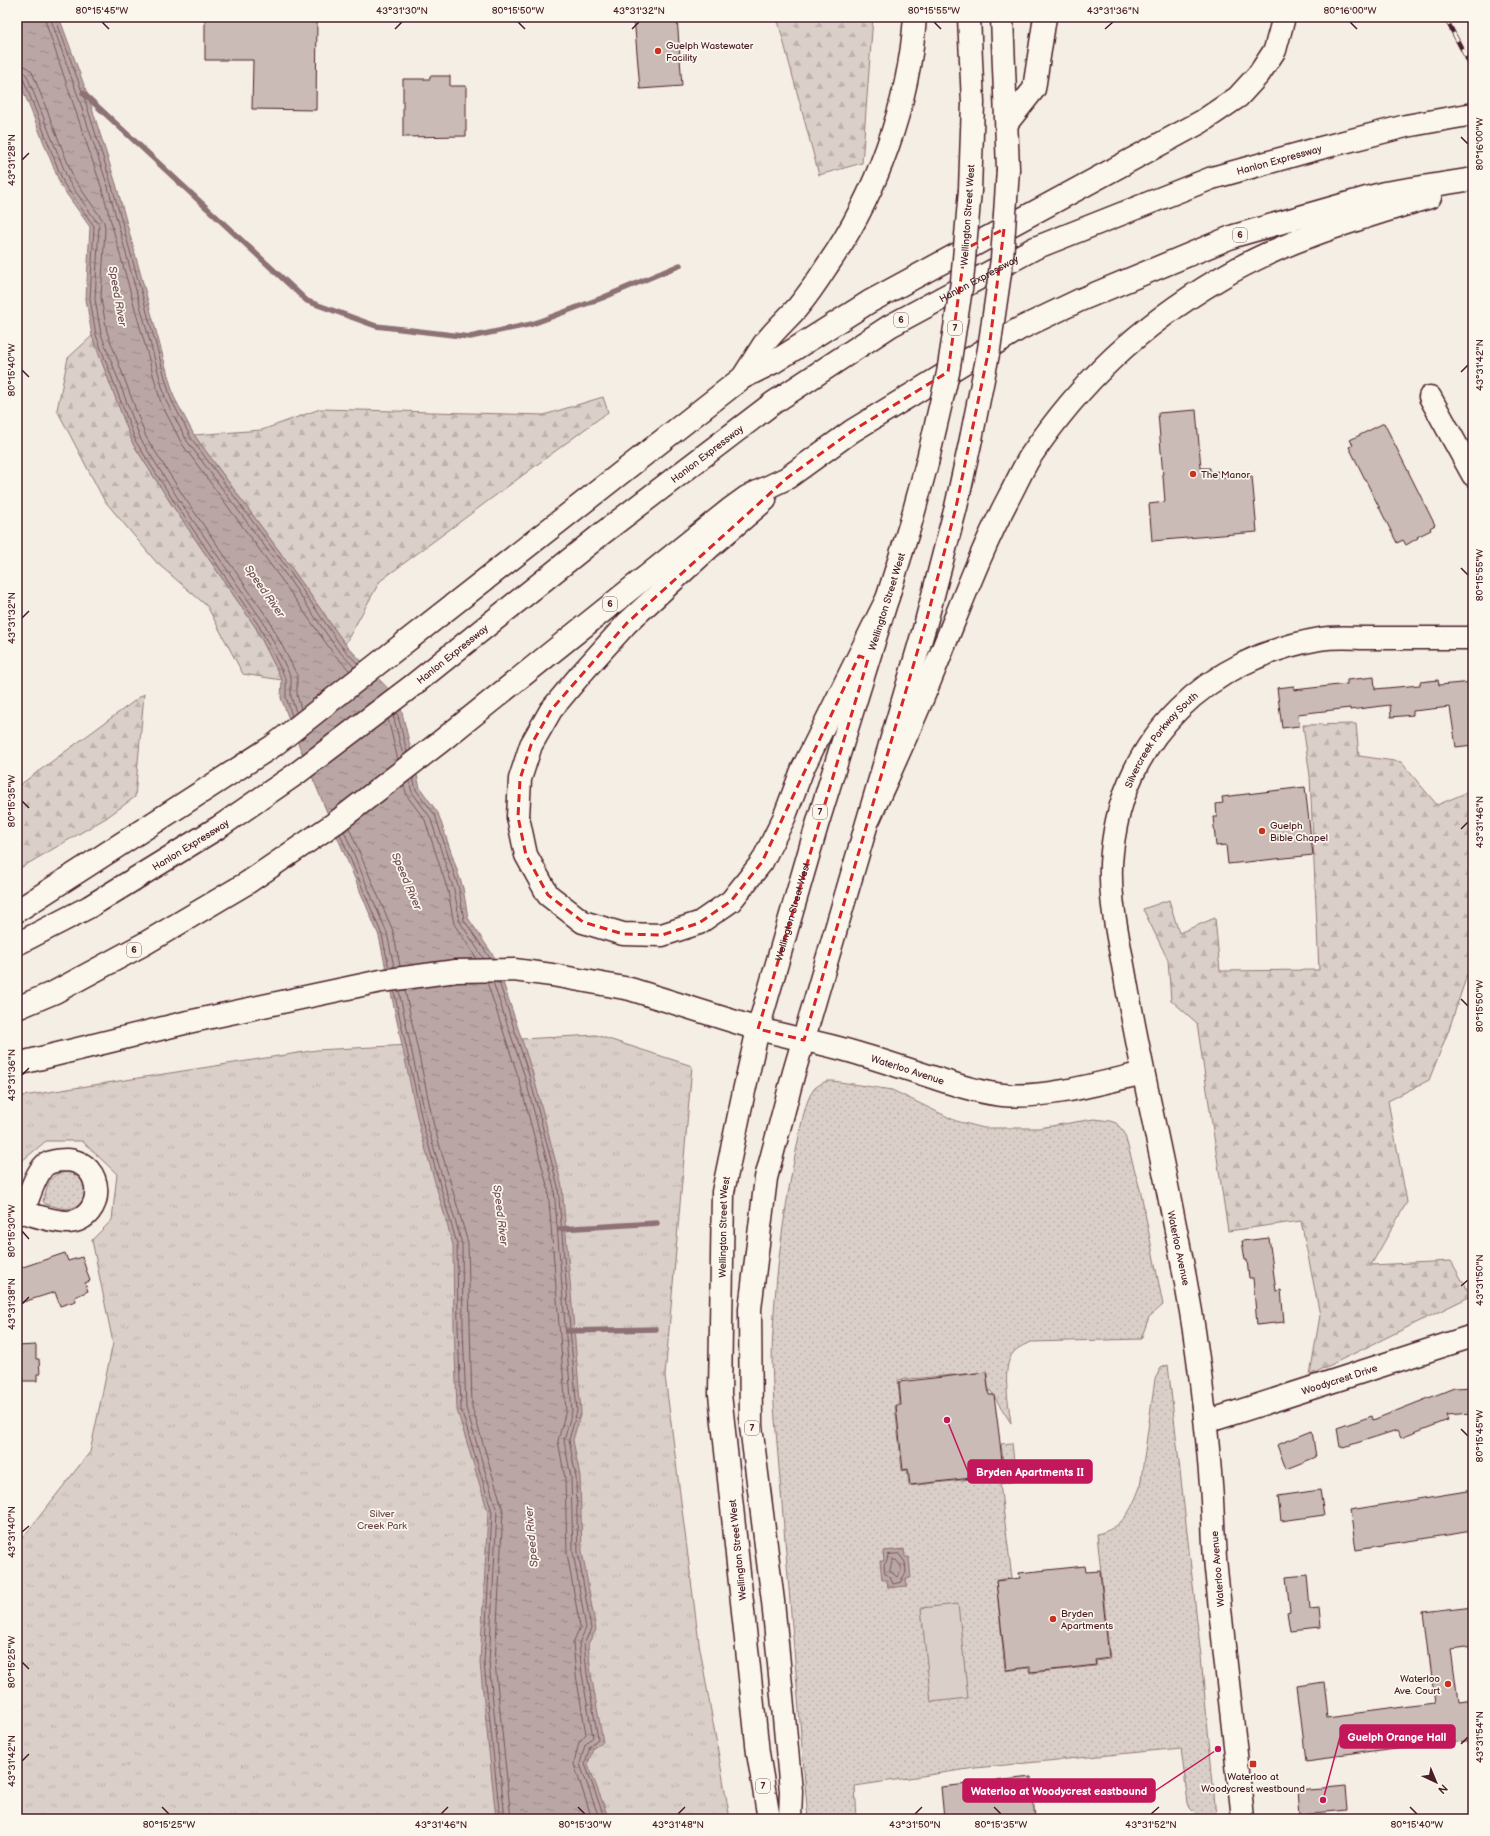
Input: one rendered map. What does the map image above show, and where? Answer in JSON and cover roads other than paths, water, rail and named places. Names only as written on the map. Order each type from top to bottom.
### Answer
[{"type":"main road","points":[[742,378],[765,344],[798,306],[828,266],[854,222],[875,177],[893,130],[906,81],[915,17]]},
{"type":"main road","name":"Wellington Street West","points":[[769,1819],[758,1753],[720,1394],[724,1192],[758,1028],[817,825],[888,597],[927,463],[951,358],[962,282],[970,190],[973,104],[969,17]]},
{"type":"main road","points":[[869,819],[926,622],[959,496],[989,349],[1002,259],[1008,169],[1002,17]]},
{"type":"main road","points":[[1007,123],[1034,89],[1045,17]]},
{"type":"main road","points":[[17,911],[273,746],[742,378],[774,362],[869,302],[1201,122],[1238,98],[1259,74],[1275,50],[1284,17]]},
{"type":"main road","name":"Hanlon Expressway","points":[[17,944],[89,907],[219,827],[296,774],[412,686],[604,532],[773,404],[890,326],[1035,248],[1212,178],[1398,128],[1473,114]]},
{"type":"main road","name":"6","points":[[17,1008],[55,992],[137,948],[247,883],[335,823],[440,742],[747,497],[787,478],[852,431],[1019,329],[1080,300],[1234,236],[1384,193],[1473,179]]},
{"type":"main road","points":[[869,819],[935,670],[962,599],[996,522],[1029,459],[1067,407],[1102,367],[1141,333],[1178,305],[1220,278],[1261,257],[1302,239],[1473,184]]},
{"type":"main road","points":[[1430,397],[1473,475]]},
{"type":"main road","points":[[787,478],[753,510],[710,546],[627,623],[580,674],[551,710],[531,746],[520,779],[518,817],[526,855],[548,895],[583,922],[623,934],[662,935],[699,923],[731,901],[762,862],[784,818],[803,768],[888,597]]},
{"type":"main road","name":"Silvercreek Parkway South","points":[[1143,1073],[1110,889],[1110,870],[1115,832],[1125,795],[1139,763],[1158,733],[1180,707],[1216,678],[1242,663],[1280,648],[1324,638],[1473,638]]},
{"type":"main road","name":"7","points":[[790,1819],[791,1791],[773,1601],[751,1426],[750,1309],[766,1178],[794,1072],[869,819]]},
{"type":"main road","name":"Waterloo Avenue","points":[[17,1064],[188,1022],[308,998],[381,981],[456,971],[514,970],[552,975],[630,989],[758,1028],[804,1040],[831,1045],[967,1088],[1002,1096],[1030,1096],[1049,1093],[1143,1073],[1187,1288],[1198,1355],[1206,1422],[1223,1642],[1243,1819]]},
{"type":"main road","name":"Woodycrest Drive","points":[[1206,1422],[1473,1336]]},
{"type":"water","name":"Speed River","points":[[17,17],[59,17],[88,96],[116,184],[174,397],[194,435],[345,644],[399,700],[420,788],[438,813],[463,888],[468,918],[495,958],[533,1074],[562,1186],[581,1412],[573,1440],[580,1476],[582,1551],[596,1630],[588,1644],[591,1674],[603,1742],[593,1748],[588,1764],[607,1814],[607,1819],[496,1819],[480,1663],[488,1512],[457,1410],[453,1245],[420,1130],[379,936],[298,743],[281,698],[282,680],[256,628],[172,505],[133,444],[92,336],[86,299],[90,227],[61,186],[17,75]]},
{"type":"water","points":[[904,1549],[905,1557],[909,1557],[911,1578],[906,1578],[907,1586],[888,1588],[887,1580],[882,1580],[880,1561],[884,1561],[883,1551]]},
{"type":"waterway","points":[[83,93],[307,301],[376,326],[470,337],[532,324],[602,298],[680,265]]},
{"type":"waterway","points":[[560,1229],[657,1223]]},
{"type":"waterway","points":[[568,1331],[656,1329]]},
{"type":"railway","points":[[1445,17],[1473,70]]},
{"type":"place","name":"Guelph Wastewater Facility","points":[[658,51]]},
{"type":"place","name":"The Manor","points":[[1193,474]]},
{"type":"place","name":"Guelph Bible Chapel","points":[[1262,831]]},
{"type":"place","name":"Bryden Apartments II","points":[[947,1420]]},
{"type":"place","name":"Bryden Apartments","points":[[1053,1619]]},
{"type":"place","name":"Waterloo Ave. Court","points":[[1448,1684]]},
{"type":"place","name":"Waterloo at Woodycrest eastbound","points":[[1218,1749]]},
{"type":"place","name":"Waterloo at Woodycrest westbound","points":[[1253,1764]]},
{"type":"place","name":"Guelph Orange Hall","points":[[1323,1800]]},
{"type":"park label","name":"Silver Creek Park","points":[[382,1518]]}]
